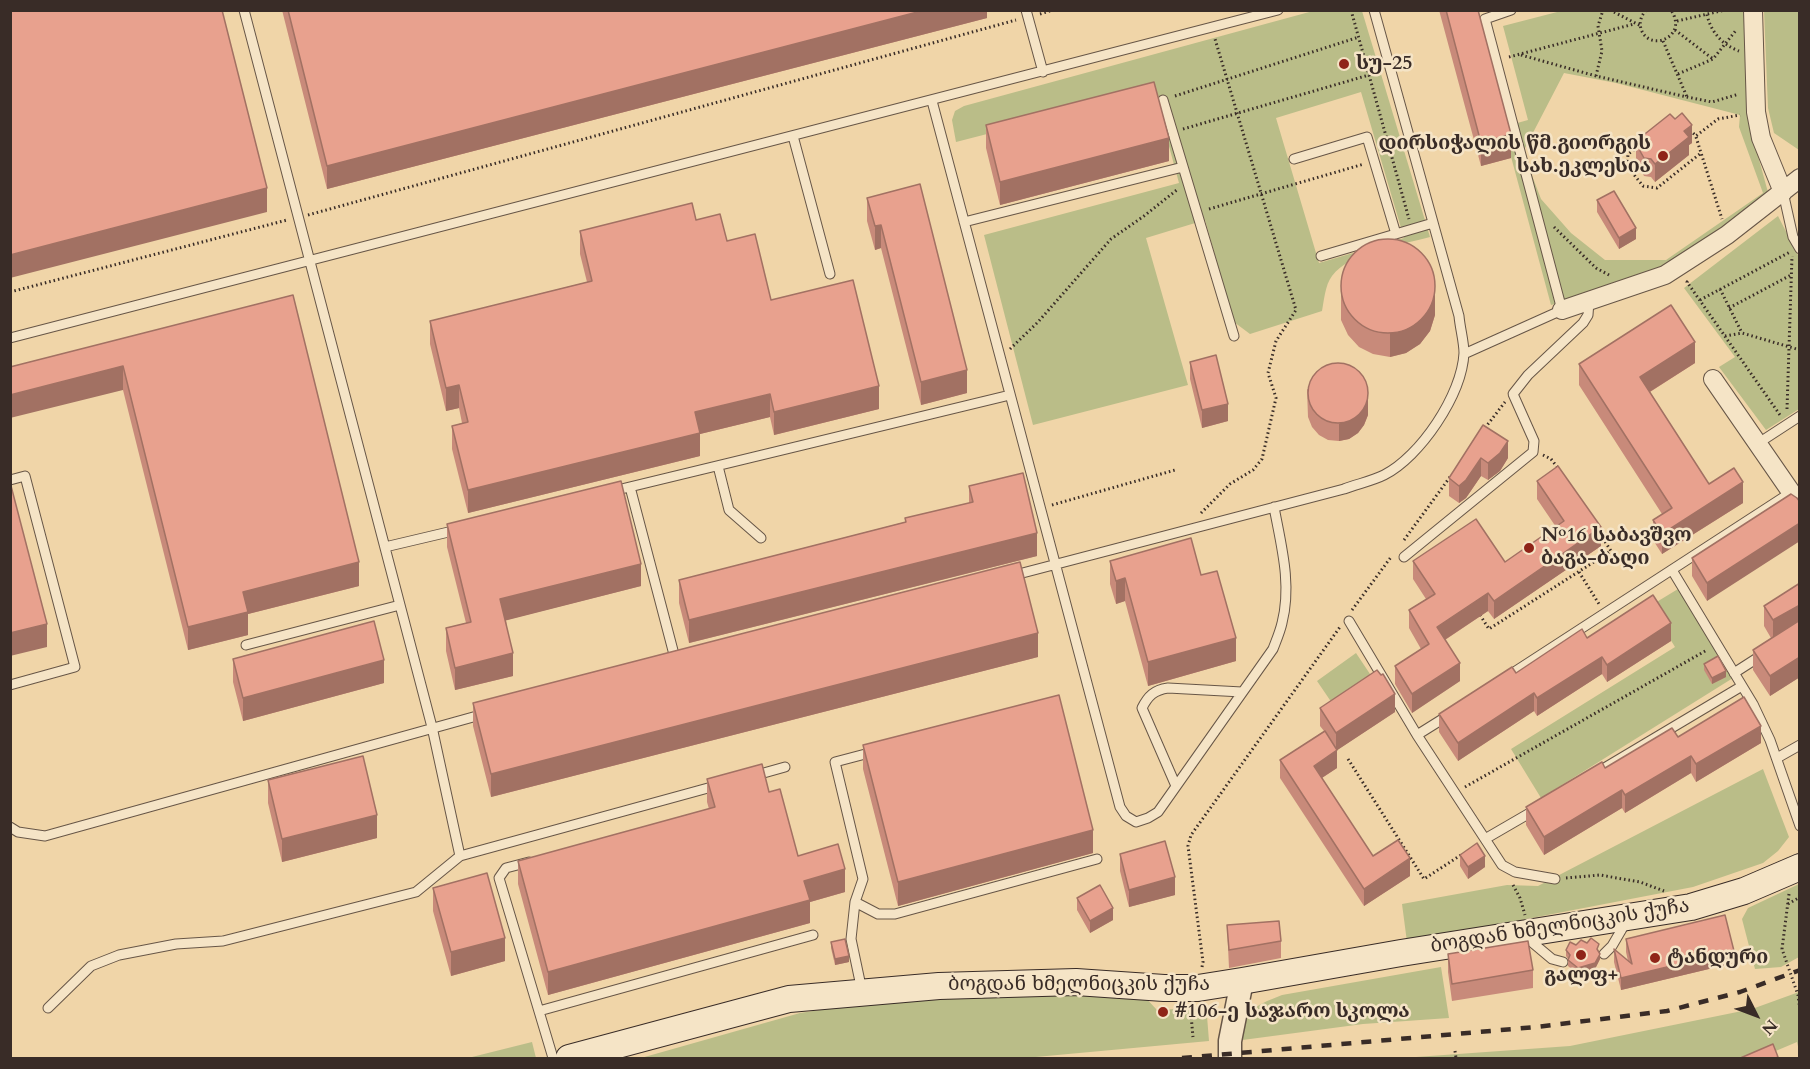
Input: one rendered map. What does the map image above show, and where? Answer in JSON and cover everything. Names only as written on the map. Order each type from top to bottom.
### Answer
[{"type":"main road","name":"ბოგდან ხმელნიცკის ქუჩა","points":[[569,1059],[789,999],[939,986],[1076,982],[1198,988],[1684,908],[1744,891],[1792,871]]},
{"type":"street","points":[[1562,310],[1665,275],[1793,188],[1761,138],[1756,112],[1753,10]]},
{"type":"street","points":[[1713,379],[1795,499]]},
{"type":"street","points":[[1230,1059],[1230,1041],[1242,981]]},
{"type":"lane","points":[[244,10],[432,727],[460,856]]},
{"type":"lane","points":[[10,338],[1278,10]]},
{"type":"lane","points":[[998,580],[1344,489],[1384,475],[1411,456],[1438,421],[1457,384],[1464,354],[1459,316],[1374,10]]},
{"type":"lane","points":[[1464,354],[1562,310],[1485,19],[1511,10]]},
{"type":"lane","points":[[1027,14],[1043,72]]},
{"type":"lane","points":[[932,100],[1120,807],[1126,816],[1136,822],[1158,812],[1273,650],[1282,622],[1286,596],[1286,569],[1274,507]]},
{"type":"lane","points":[[1163,100],[1234,336]]},
{"type":"lane","points":[[793,136],[830,274]]},
{"type":"lane","points":[[1294,159],[1367,137],[1396,234]]},
{"type":"lane","points":[[964,222],[1184,167]]},
{"type":"lane","points":[[1793,188],[1795,247]]},
{"type":"lane","points":[[1321,256],[1433,223]]},
{"type":"lane","points":[[1404,557],[1533,452],[1534,441],[1513,394],[1528,375],[1583,323],[1588,315],[1589,301]]},
{"type":"lane","points":[[608,493],[1010,394]]},
{"type":"lane","points":[[1757,444],[1800,417]]},
{"type":"lane","points":[[718,466],[729,510],[760,538]]},
{"type":"lane","points":[[10,480],[25,476],[75,668],[10,685]]},
{"type":"lane","points":[[630,487],[676,664]]},
{"type":"lane","points":[[1496,684],[1672,570],[1795,499]]},
{"type":"lane","points":[[385,547],[463,528]]},
{"type":"lane","points":[[1672,570],[1742,686],[1766,731],[1800,826]]},
{"type":"lane","points":[[246,645],[400,605]]},
{"type":"lane","points":[[1347,620],[1417,735],[1502,865],[1515,872],[1555,879]]},
{"type":"lane","points":[[1734,673],[1771,649]]},
{"type":"lane","points":[[665,666],[688,661]]},
{"type":"lane","points":[[1588,778],[1742,686]]},
{"type":"lane","points":[[1176,786],[1142,708],[1147,698],[1158,689],[1168,688],[1242,692]]},
{"type":"lane","points":[[10,827],[18,832],[45,836],[499,710]]},
{"type":"lane","points":[[1417,735],[1457,710]]},
{"type":"lane","points":[[1777,758],[1800,745]]},
{"type":"lane","points":[[862,992],[851,939],[855,902],[862,879],[835,762],[879,750]]},
{"type":"lane","points":[[740,779],[785,767]]},
{"type":"lane","points":[[48,1008],[91,966],[119,955],[176,944],[223,941],[416,892],[460,856],[729,783]]},
{"type":"lane","points":[[1485,839],[1547,802]]},
{"type":"lane","points":[[540,859],[506,868],[499,878],[553,1059]]},
{"type":"lane","points":[[855,902],[878,914],[895,914],[1097,859]]},
{"type":"lane","points":[[1604,954],[1612,946],[1630,917]]},
{"type":"lane","points":[[1526,934],[1552,959],[1563,962]]},
{"type":"lane","points":[[539,1011],[813,935]]},
{"type":"path","points":[[1351,10],[1412,229]]},
{"type":"path","points":[[1596,76],[1602,51],[1601,33],[1598,26],[1602,10]]},
{"type":"path","points":[[1610,10],[1641,26]]},
{"type":"path","points":[[1646,10],[1642,14],[1641,26],[1642,32],[1651,40],[1663,40],[1672,35],[1676,22],[1672,11]]},
{"type":"path","points":[[1676,22],[1706,12],[1725,10]]},
{"type":"path","points":[[1706,12],[1711,29],[1725,44],[1754,57]]},
{"type":"path","points":[[10,292],[299,218],[1027,14]]},
{"type":"path","points":[[1496,60],[1634,24]]},
{"type":"path","points":[[1678,74],[1713,59],[1738,27]]},
{"type":"path","points":[[1194,528],[1202,510],[1230,484],[1253,470],[1262,459],[1276,398],[1269,373],[1276,341],[1296,310],[1211,28]]},
{"type":"path","points":[[1675,30],[1713,59]]},
{"type":"path","points":[[1163,100],[1359,37]]},
{"type":"path","points":[[1663,40],[1687,97]]},
{"type":"path","points":[[1521,55],[1596,76],[1712,102],[1755,89]]},
{"type":"path","points":[[1173,132],[1369,75]]},
{"type":"path","points":[[1696,136],[1718,118],[1756,112]]},
{"type":"path","points":[[1683,123],[1696,136],[1727,235]]},
{"type":"path","points":[[1645,141],[1628,154],[1628,166],[1643,186],[1657,188],[1701,153]]},
{"type":"path","points":[[1197,213],[1391,156]]},
{"type":"path","points":[[1000,359],[1038,322],[1111,239],[1188,182]]},
{"type":"path","points":[[1535,206],[1596,268],[1632,287]]},
{"type":"path","points":[[1787,424],[1791,275],[1795,247]]},
{"type":"path","points":[[1700,300],[1795,247]]},
{"type":"path","points":[[1729,308],[1791,275]]},
{"type":"path","points":[[1687,282],[1787,424]]},
{"type":"path","points":[[1720,289],[1742,333]]},
{"type":"path","points":[[1725,336],[1742,333],[1800,350]]},
{"type":"path","points":[[1480,436],[1513,394]]},
{"type":"path","points":[[1533,452],[1551,459],[1563,477]]},
{"type":"path","points":[[1040,508],[1175,470]]},
{"type":"path","points":[[1402,542],[1451,475]]},
{"type":"path","points":[[1477,611],[1489,629],[1611,551],[1593,523]]},
{"type":"path","points":[[1352,610],[1395,552]]},
{"type":"path","points":[[1579,572],[1605,613]]},
{"type":"path","points":[[1192,1037],[1191,1015],[1203,962],[1188,846],[1191,835],[1347,620]]},
{"type":"path","points":[[1456,793],[1717,644]]},
{"type":"path","points":[[1348,759],[1425,879],[1485,839]]},
{"type":"path","points":[[1502,865],[1520,898],[1526,934]]},
{"type":"path","points":[[1792,871],[1782,949],[1798,995],[1800,1010]]},
{"type":"path","points":[[1555,879],[1600,875],[1640,882],[1662,889],[1684,908]]},
{"type":"path","points":[[1787,904],[1800,897]]},
{"type":"path","points":[[1455,1051],[1456,1059]]},
{"type":"green space","points":[[1313,11],[1362,11],[1430,237],[1377,250],[1351,260],[1332,276],[1325,293],[1322,311],[1250,334],[1234,322],[1205,220],[1146,238],[1188,385],[1033,425],[984,235],[1179,183],[1154,91],[956,142],[952,120],[955,111],[964,106]],"holes":[[[1361,92],[1404,238],[1319,263],[1276,118]]]},
{"type":"green space","points":[[1561,11],[1745,11],[1749,123],[1769,196],[1660,271],[1551,305],[1503,127],[1528,120],[1503,26]],"holes":[[[1564,73],[1616,83],[1740,115],[1739,127],[1763,193],[1666,260],[1605,260],[1571,233],[1541,199],[1523,152]]]},
{"type":"green space","points":[[1764,11],[1799,11],[1799,150],[1774,133],[1768,108]]},
{"type":"green space","points":[[1778,216],[1799,257],[1799,409],[1766,430],[1719,367],[1735,357],[1684,288]]},
{"type":"green space","points":[[1678,589],[1733,678],[1541,798],[1511,749],[1675,647],[1650,606]]},
{"type":"green space","points":[[1356,653],[1374,680],[1334,706],[1317,681]]},
{"type":"green space","points":[[1763,769],[1789,837],[1778,851],[1763,863],[1693,887],[1407,942],[1402,904],[1507,885],[1538,886]]},
{"type":"green space","points":[[1799,884],[1799,957],[1781,967],[1755,969],[1742,919],[1748,908]]},
{"type":"green space","points":[[1441,967],[1449,1018],[1363,1024],[1235,1041],[1243,1022],[1251,1011],[1282,995]]},
{"type":"green space","points":[[1799,992],[1799,1051],[1797,1042],[1759,1058],[1402,1058],[1570,1046],[1752,1009]]},
{"type":"green space","points":[[1105,993],[1143,995],[1157,1010],[1198,1008],[1207,1016],[1209,1041],[1025,1058],[641,1058],[800,1013],[846,1006],[948,996]]},
{"type":"green space","points":[[532,1042],[536,1058],[468,1058]]},
{"type":"building","points":[[10,10],[222,10],[267,188],[10,255]]},
{"type":"building","points":[[288,10],[925,10],[327,166]]},
{"type":"building","points":[[1446,10],[1478,10],[1511,134],[1481,143]]},
{"type":"building","points":[[1154,82],[1169,138],[1000,182],[986,125]]},
{"type":"building","points":[[1682,113],[1692,125],[1684,131],[1689,137],[1655,164],[1651,159],[1644,158],[1640,151],[1641,147],[1636,141],[1670,114],[1675,119]]},
{"type":"building","points":[[920,184],[967,370],[921,382],[881,225],[875,226],[867,198]]},
{"type":"building","points":[[1614,191],[1636,228],[1619,238],[1597,200]]},
{"type":"building","points":[[692,203],[696,220],[720,214],[727,241],[755,234],[771,300],[853,280],[879,386],[774,412],[770,394],[695,412],[700,433],[468,490],[452,426],[468,422],[459,385],[446,388],[430,321],[592,281],[580,231]]},
{"type":"building","points":[[1388,239],[1406,243],[1421,253],[1431,268],[1435,286],[1431,304],[1421,319],[1406,329],[1388,333],[1370,329],[1355,319],[1345,304],[1341,286],[1345,268],[1355,253],[1370,243]]},
{"type":"building","points":[[293,295],[359,562],[243,592],[248,612],[188,627],[123,366],[10,395],[10,367]]},
{"type":"building","points":[[1671,305],[1695,342],[1640,377],[1709,484],[1734,468],[1743,482],[1662,534],[1653,520],[1672,508],[1579,364]]},
{"type":"building","points":[[1216,355],[1228,404],[1202,410],[1190,362]]},
{"type":"building","points":[[1332,363],[1344,363],[1355,368],[1363,376],[1368,393],[1366,405],[1355,418],[1344,423],[1332,423],[1321,418],[1313,410],[1308,399],[1308,387],[1313,376],[1321,368]]},
{"type":"building","points":[[1483,425],[1508,441],[1500,453],[1488,463],[1481,458],[1459,486],[1449,478]]},
{"type":"building","points":[[1558,466],[1601,527],[1494,601],[1488,593],[1437,627],[1460,663],[1412,694],[1395,666],[1429,644],[1409,610],[1435,594],[1413,561],[1476,519],[1505,562],[1564,521],[1537,481]]},
{"type":"building","points":[[1023,473],[1037,533],[689,620],[679,580],[906,522],[905,518],[973,502],[969,486]]},
{"type":"building","points":[[621,481],[641,564],[500,599],[513,653],[455,668],[446,628],[471,622],[447,524]]},
{"type":"building","points":[[10,482],[47,624],[10,633]]},
{"type":"building","points":[[1791,494],[1800,502],[1800,523],[1707,583],[1692,558]]},
{"type":"building","points":[[1191,538],[1201,575],[1217,571],[1236,638],[1148,662],[1125,578],[1116,581],[1110,561]]},
{"type":"building","points":[[1020,562],[1038,633],[491,774],[473,703]]},
{"type":"building","points":[[1800,583],[1800,605],[1773,620],[1764,606]]},
{"type":"building","points":[[1653,595],[1671,623],[1607,665],[1602,657],[1537,698],[1534,693],[1458,743],[1439,714],[1512,667],[1516,673],[1582,629],[1587,638]]},
{"type":"building","points":[[1800,620],[1800,657],[1770,676],[1753,650]]},
{"type":"building","points":[[374,621],[384,660],[243,698],[233,659]]},
{"type":"building","points":[[1718,656],[1726,671],[1712,678],[1704,664]]},
{"type":"building","points":[[1377,670],[1381,675],[1383,674],[1395,694],[1336,733],[1320,708]]},
{"type":"building","points":[[1059,695],[1093,830],[898,882],[863,745]]},
{"type":"building","points":[[1744,697],[1761,726],[1696,764],[1691,756],[1625,795],[1622,790],[1544,837],[1526,807],[1602,762],[1605,768],[1672,728],[1678,737]]},
{"type":"building","points":[[1325,731],[1337,750],[1314,766],[1373,856],[1398,840],[1410,858],[1364,889],[1280,760]]},
{"type":"building","points":[[363,756],[377,815],[282,839],[268,780]]},
{"type":"building","points":[[762,764],[769,792],[780,789],[798,856],[838,844],[845,869],[804,881],[810,900],[548,972],[518,861],[715,807],[707,779]]},
{"type":"building","points":[[1165,841],[1175,877],[1129,890],[1120,854]]},
{"type":"building","points":[[1477,843],[1485,856],[1468,867],[1460,855]]},
{"type":"building","points":[[487,873],[505,938],[451,952],[433,888]]},
{"type":"building","points":[[1100,885],[1113,908],[1090,921],[1077,898]]},
{"type":"building","points":[[1725,915],[1734,951],[1621,978],[1614,949],[1632,964],[1626,939]]},
{"type":"building","points":[[1279,921],[1281,941],[1229,950],[1227,925]]},
{"type":"building","points":[[1591,938],[1599,944],[1597,949],[1600,954],[1595,963],[1578,968],[1568,960],[1570,955],[1566,950],[1570,942],[1576,945],[1581,940],[1587,943]]},
{"type":"building","points":[[845,939],[849,956],[835,959],[831,942]]},
{"type":"building","points":[[1528,941],[1533,970],[1452,984],[1448,954]]},
{"type":"building","points":[[1773,1044],[1778,1057],[1738,1059]]},
{"type":"railway","points":[[1182,1058],[1536,1027],[1667,1011],[1740,992],[1800,970]]},
{"type":"place","name":"სუ-25","points":[[1344,64]]},
{"type":"place","name":"დირსიჭალის წმ.გიორგის სახ.ეკლესია","points":[[1663,156]]},
{"type":"place","name":"№16 საბავშვო ბაგა-ბაღი","points":[[1529,548]]},
{"type":"place","name":"გალფ+","points":[[1581,955]]},
{"type":"place","name":"ტანდური","points":[[1655,958]]},
{"type":"place","name":"#106-ე საჯარო სკოლა","points":[[1163,1012]]}]
